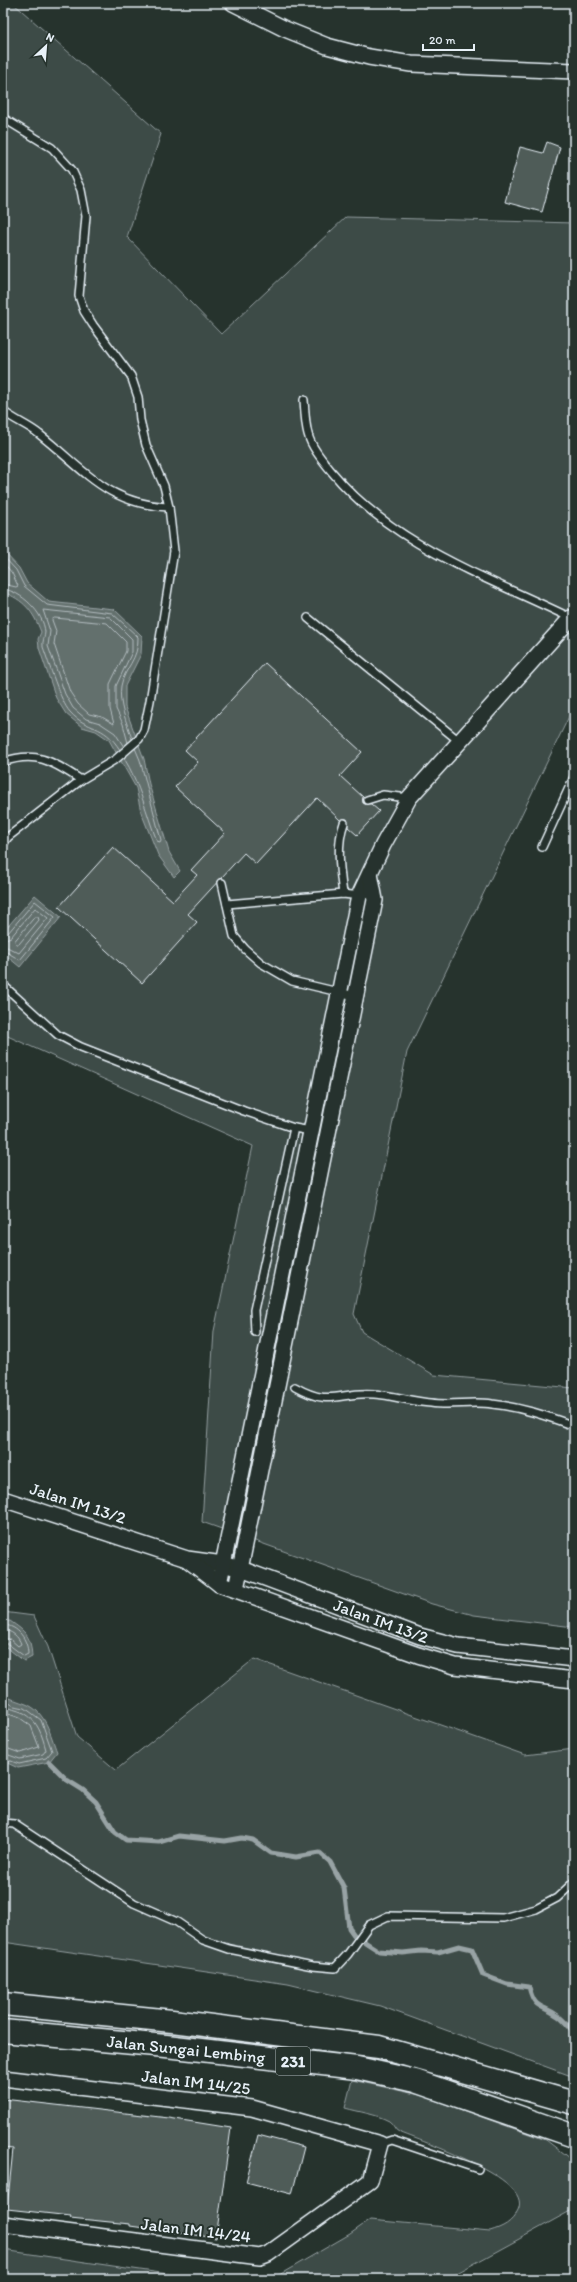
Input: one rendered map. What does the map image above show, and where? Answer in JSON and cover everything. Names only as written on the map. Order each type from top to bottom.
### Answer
[{"type":"main road","name":"Jalan Sungai Lembing","points":[[3,2004],[172,2021],[379,2047],[571,2101]]},
{"type":"main road","name":"Jalan Sungai Lembing","points":[[3,2031],[166,2046],[357,2068],[415,2081],[574,2136]]},
{"type":"street","points":[[234,3],[285,29],[320,43],[369,57],[411,64],[574,71]]},
{"type":"street","points":[[219,1584],[359,896],[383,846],[409,798],[459,741],[573,619]]},
{"type":"street","points":[[236,1589],[375,900],[370,874]]},
{"type":"street","points":[[319,1091],[335,1094]]},
{"type":"street","points":[[291,1228],[307,1232]]},
{"type":"street","name":"Jalan IM 13/2","points":[[3,1499],[187,1559],[223,1564],[241,1569],[420,1636],[450,1644],[574,1658]]},
{"type":"street","name":"Jalan IM 13/2","points":[[187,1559],[219,1584],[418,1655],[456,1666],[574,1680]]},
{"type":"street","name":"Jalan IM 14/25","points":[[3,2078],[252,2108],[380,2144]]},
{"type":"street","name":"Jalan IM 14/24","points":[[3,2224],[260,2257],[268,2254],[370,2181],[380,2144]]},
{"type":"lane","points":[[3,118],[52,148],[72,170],[78,183],[86,216],[79,296],[84,311],[93,325],[132,376],[138,397],[140,420],[146,445],[164,486],[169,507],[174,551],[150,701],[144,730],[139,739],[116,758],[81,780],[8,837],[3,844]]},
{"type":"lane","points":[[304,400],[308,434],[319,455],[343,485],[367,508],[386,523],[426,549],[573,619]]},
{"type":"lane","points":[[3,411],[38,434],[90,479],[122,497],[148,506],[169,507]]},
{"type":"lane","points":[[308,618],[459,741]]},
{"type":"lane","points":[[3,762],[14,758],[34,756],[51,761],[81,780]]},
{"type":"lane","points":[[542,847],[574,777]]},
{"type":"lane","points":[[367,800],[383,795],[409,798]]},
{"type":"lane","points":[[343,894],[340,871],[340,835],[344,823]]},
{"type":"lane","points":[[222,883],[234,936],[245,949],[261,963],[292,981],[340,991],[355,996]]},
{"type":"lane","points":[[227,904],[343,894],[375,900]]},
{"type":"lane","points":[[3,985],[58,1035],[81,1047],[244,1111],[294,1128],[311,1131]]},
{"type":"lane","points":[[255,1332],[254,1310],[294,1128]]},
{"type":"lane","points":[[294,1387],[320,1398],[338,1398],[368,1393],[396,1396],[431,1404],[491,1403],[529,1410],[574,1426]]},
{"type":"lane","points":[[3,1823],[14,1824],[134,1902],[177,1922],[203,1940],[229,1949],[313,1966],[335,1968],[348,1954],[369,1925],[388,1916],[478,1919],[503,1918],[519,1915],[536,1909],[557,1898],[574,1882]]},
{"type":"lane","points":[[380,2144],[392,2140],[478,2169]]},
{"type":"shaded area","points":[[3,3],[13,3],[161,134],[127,237],[221,334],[346,217],[574,223],[574,706],[407,1052],[354,1314],[362,1332],[434,1375],[574,1388],[574,1627],[474,1615],[432,1604],[202,1522],[214,1331],[253,1146],[3,1034]]},
{"type":"shaded area","points":[[3,1612],[34,1616],[48,1647],[77,1737],[116,1770],[254,1659],[525,1755],[574,1749],[574,2077],[380,2006],[288,1984],[3,1942]]},
{"type":"shaded area","points":[[352,2080],[420,2095],[546,2140],[574,2162],[574,2209],[446,2279],[272,2279],[350,2234],[370,2220],[490,2231],[507,2224],[518,2210],[518,2198],[509,2186],[493,2174],[450,2152],[399,2132],[389,2121],[373,2115],[345,2108]]},
{"type":"shaded area","points":[[3,2250],[202,2279],[3,2279]]},
{"type":"water","points":[[3,551],[19,568],[27,583],[49,602],[114,609],[142,636],[141,654],[125,686],[125,707],[144,759],[149,784],[169,852],[180,871],[174,877],[158,855],[141,812],[136,788],[109,740],[96,731],[82,727],[66,714],[56,698],[39,648],[38,639],[41,632],[35,618],[27,607],[17,599],[3,592]]},
{"type":"water","points":[[35,895],[61,917],[20,967],[3,953],[3,932]]},
{"type":"water","points":[[10,1621],[20,1628],[29,1639],[32,1657],[24,1661],[6,1647],[3,1649],[3,1622]]},
{"type":"water","points":[[3,1695],[33,1708],[43,1718],[57,1752],[49,1762],[18,1768],[3,1761]]},
{"type":"building","points":[[547,142],[560,147],[542,212],[505,202],[520,147],[543,153]]},
{"type":"building","points":[[265,663],[362,752],[340,776],[363,797],[363,803],[371,804],[379,811],[357,835],[348,827],[347,819],[340,820],[317,798],[256,864],[244,853],[188,914],[197,922],[142,983],[59,907],[113,847],[173,901],[197,875],[191,870],[225,833],[175,787],[198,762],[185,750]]},
{"type":"building","points":[[3,2099],[169,2118],[231,2128],[216,2238],[130,2226],[130,2224],[70,2218],[71,2216],[7,2209],[13,2149],[3,2148]]},
{"type":"building","points":[[258,2135],[304,2147],[292,2194],[246,2182]]},
{"type":"waterway","points":[[49,1762],[67,1780],[83,1790],[96,1802],[115,1832],[126,1840],[159,1842],[179,1836],[225,1841],[242,1838],[253,1840],[271,1853],[296,1857],[320,1853],[330,1862],[344,1888],[349,1928],[354,1935],[379,1951],[403,1953],[421,1951],[438,1952],[459,1946],[472,1949],[483,1975],[507,1984],[529,1987],[531,1995],[537,2004],[560,2018],[574,2032]]}]
